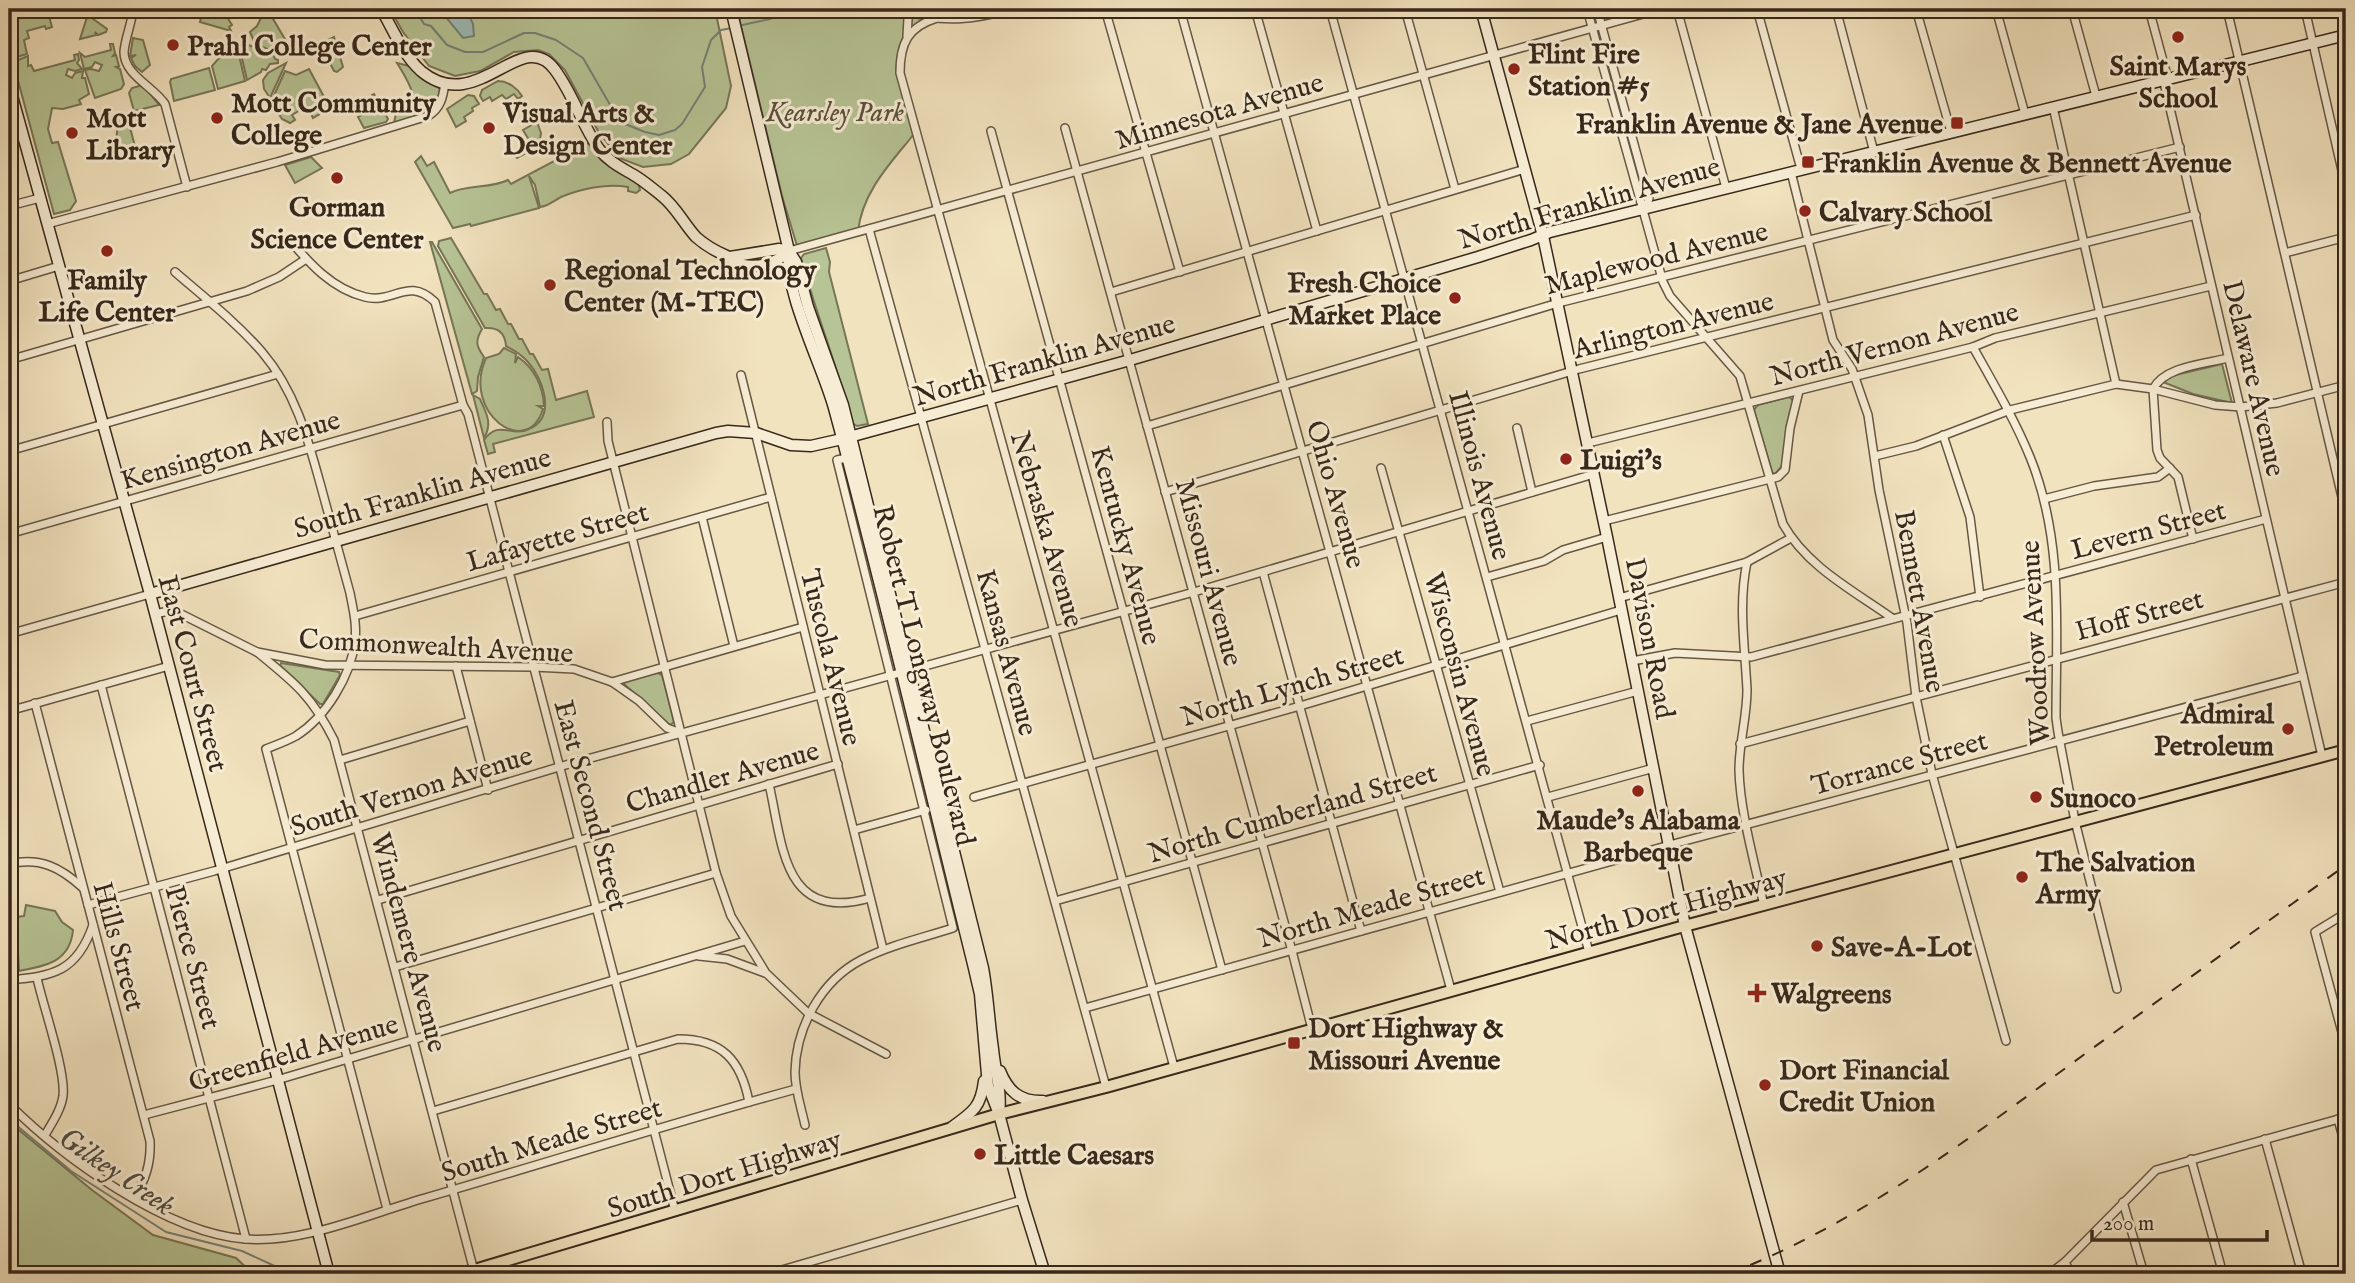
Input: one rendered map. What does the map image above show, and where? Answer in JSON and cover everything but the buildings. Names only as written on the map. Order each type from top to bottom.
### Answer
[{"type":"main road","name":"North Dort Highway","points":[[999,1114],[1106,1087],[1685,926],[2346,750]]},
{"type":"main road","name":"South Dort Highway","points":[[461,1274],[999,1114]]},
{"type":"street","points":[[133,9],[124,54],[131,71],[160,96],[164,104],[187,187]]},
{"type":"street","points":[[381,9],[416,66],[445,83],[460,85],[479,81],[525,57],[546,61],[558,74],[604,156],[662,196],[695,236],[711,250],[730,257],[737,264],[779,261],[789,251]]},
{"type":"street","name":"Robert T Longway Boulevard","points":[[731,9],[789,251],[796,262],[808,307],[836,383],[846,438],[901,674]]},
{"type":"street","points":[[905,9],[937,18],[961,19],[988,16],[1013,9]]},
{"type":"street","name":"Nebraska Avenue","points":[[905,9],[908,19],[907,38],[900,60],[900,73],[1174,1067]]},
{"type":"street","points":[[1105,9],[1180,272]]},
{"type":"street","name":"Ohio Avenue","points":[[1180,9],[1451,990]]},
{"type":"street","points":[[1255,9],[1317,231]]},
{"type":"street","name":"Illinois Avenue","points":[[1331,9],[1589,952]]},
{"type":"street","points":[[1405,9],[1455,189]]},
{"type":"street","name":"Davison Road","points":[[1481,9],[1543,236],[1558,303],[1685,926],[1780,1274]]},
{"type":"street","points":[[1587,9],[1662,276],[1670,296],[1735,369],[1749,403],[1783,524],[1791,538],[1821,569],[1892,618]]},
{"type":"street","points":[[1597,9],[1649,199],[1644,209]]},
{"type":"street","name":"Minnesota Avenue","points":[[789,251],[1661,9]]},
{"type":"street","points":[[1676,9],[1726,188]]},
{"type":"street","name":"Bennett Avenue","points":[[1757,9],[1796,171],[1807,240],[1833,340],[1855,376],[1868,415],[1879,490],[1905,616],[1916,697],[1932,774],[2006,1041]]},
{"type":"street","points":[[1836,9],[1874,152]]},
{"type":"street","points":[[1916,9],[1951,132]]},
{"type":"street","points":[[1996,9],[2025,114]]},
{"type":"street","points":[[2073,9],[2096,96]]},
{"type":"street","name":"Delaware Avenue","points":[[2149,9],[2166,72],[2165,86],[2322,756]]},
{"type":"street","points":[[2227,9],[2346,514]]},
{"type":"street","points":[[2305,9],[2346,188]]},
{"type":"street","points":[[907,38],[921,23],[937,18]]},
{"type":"street","name":"North Franklin Avenue","points":[[846,438],[1129,360],[1550,232],[2346,35]]},
{"type":"street","points":[[47,224],[187,187],[428,116],[441,103],[445,83]]},
{"type":"street","name":"East Court Street","points":[[10,92],[125,501],[329,1274]]},
{"type":"street","points":[[2053,107],[2116,384]]},
{"type":"street","name":"Missouri Avenue","points":[[1065,128],[1311,1028]]},
{"type":"street","name":"Kentucky Avenue","points":[[991,131],[1222,970]]},
{"type":"street","name":"Maplewood Avenue","points":[[1147,426],[1558,303],[2180,147]]},
{"type":"street","points":[[1111,292],[1524,169]]},
{"type":"street","points":[[9,206],[40,198]]},
{"type":"street","name":"Arlington Avenue","points":[[1166,492],[1573,371],[2196,215]]},
{"type":"street","name":"Kansas Avenue","points":[[869,229],[1106,1087]]},
{"type":"street","points":[[2285,253],[2346,237]]},
{"type":"street","points":[[9,360],[247,291],[279,277],[306,260],[288,238]]},
{"type":"street","name":"East Second Street","points":[[306,260],[322,275],[365,297],[379,298],[406,290],[416,290],[426,293],[435,302],[463,405],[468,414],[675,1211]]},
{"type":"street","points":[[9,281],[59,266]]},
{"type":"street","points":[[175,272],[254,344],[278,374],[302,420],[311,448],[355,616],[355,641],[349,666],[321,713],[297,735],[266,749],[387,1209]]},
{"type":"street","name":"North Vernon Avenue","points":[[1588,443],[1973,347],[1995,338],[2211,286]]},
{"type":"street","name":"Woodrow Avenue","points":[[1973,347],[2010,411],[2031,458],[2044,499],[2057,576],[2056,718],[2059,740],[2075,821],[2117,989]]},
{"type":"street","points":[[2193,538],[2178,477],[2157,450],[2152,388],[2170,374],[2228,358]]},
{"type":"street","points":[[9,451],[278,374]]},
{"type":"street","name":"Tuscola Avenue","points":[[741,375],[883,949]]},
{"type":"street","points":[[1875,456],[1916,446],[2010,411],[2116,384],[2152,388],[2215,405],[2241,407],[2277,402],[2346,385]]},
{"type":"street","points":[[1604,521],[1778,477],[1785,470],[1790,428],[1799,391]]},
{"type":"street","name":"Kensington Avenue","points":[[9,534],[463,405]]},
{"type":"street","points":[[607,422],[608,441],[716,873],[732,916],[766,973],[808,1013],[886,1054]]},
{"type":"street","points":[[1517,428],[1532,492]]},
{"type":"street","name":"South Franklin Avenue","points":[[9,634],[716,433],[756,433],[791,445],[811,446],[846,438]]},
{"type":"street","points":[[1943,435],[1970,517],[1980,597]]},
{"type":"street","name":"Robert T Longway Boulevard","points":[[846,438],[847,458],[901,674],[989,1000],[1000,1097],[999,1114]]},
{"type":"street","name":"Wisconsin Avenue","points":[[1381,468],[1500,892]]},
{"type":"street","points":[[2044,499],[2094,486],[2158,477],[2170,468]]},
{"type":"street","points":[[805,1125],[796,1089],[795,1070],[808,1013],[838,976],[858,961],[883,949],[953,928],[926,810],[901,674],[1194,592],[1594,474]]},
{"type":"street","name":"Lafayette Street","points":[[355,616],[771,497]]},
{"type":"street","points":[[702,517],[734,646]]},
{"type":"street","name":"Levern Street","points":[[1632,661],[1675,653],[1746,657],[1782,650],[1892,618],[1980,597],[2266,519]]},
{"type":"street","points":[[1487,578],[1544,561],[1563,550],[1607,537]]},
{"type":"street","points":[[1619,598],[1747,562],[1791,538]]},
{"type":"street","points":[[1747,562],[1741,609],[1747,697],[1740,744],[1740,793],[1764,906]]},
{"type":"street","points":[[1262,572],[1361,931]]},
{"type":"street","name":"Hoff Street","points":[[1740,744],[2346,582]]},
{"type":"street","name":"Commonwealth Avenue","points":[[155,614],[173,610],[257,652],[325,665],[574,669],[612,682],[639,701],[667,728],[681,733]]},
{"type":"street","name":"North Lynch Street","points":[[974,796],[1300,706],[1621,610]]},
{"type":"street","points":[[612,682],[803,627]]},
{"type":"street","name":"Windemere Avenue","points":[[257,652],[305,692],[321,713],[334,740],[474,1270]]},
{"type":"street","points":[[9,711],[169,666]]},
{"type":"street","points":[[456,666],[488,790]]},
{"type":"street","name":"South Vernon Avenue","points":[[88,905],[292,848],[560,767],[901,674]]},
{"type":"street","name":"Torrance Street","points":[[1669,845],[2302,676]]},
{"type":"street","name":"Pierce Street","points":[[101,685],[246,1239]]},
{"type":"street","points":[[1527,721],[1638,691]]},
{"type":"street","name":"Hills Street","points":[[35,703],[150,1141],[151,1158],[144,1182],[134,1198]]},
{"type":"street","points":[[340,760],[470,721]]},
{"type":"street","name":"Chandler Avenue","points":[[378,900],[838,764]]},
{"type":"street","name":"North Cumberland Street","points":[[1055,901],[1540,765]]},
{"type":"street","points":[[1548,797],[1654,768]]},
{"type":"street","points":[[769,784],[787,863],[804,891],[822,901],[841,904],[870,898]]},
{"type":"street","points":[[854,830],[926,810]]},
{"type":"street","name":"North Meade Street","points":[[1085,1008],[1669,845]]},
{"type":"street","points":[[9,864],[35,860],[53,865],[83,888]]},
{"type":"street","points":[[395,967],[716,873]]},
{"type":"street","points":[[2346,913],[2315,932],[2346,1047]]},
{"type":"street","points":[[9,980],[37,978],[62,970],[77,956],[88,940],[93,924]]},
{"type":"street","name":"Greenfield Avenue","points":[[144,1115],[277,1080],[745,941]]},
{"type":"street","name":"Greenfield Avenue","points":[[696,956],[727,959],[766,973]]},
{"type":"street","name":"Robert T Longway Boulevard","points":[[975,956],[991,1097],[999,1114],[1045,1274]]},
{"type":"street","points":[[37,978],[61,1075],[63,1095],[56,1116],[44,1135]]},
{"type":"street","points":[[433,1111],[678,1039],[698,1039],[715,1045],[730,1056],[740,1072],[749,1102]]},
{"type":"street","points":[[993,1048],[1008,1089],[1036,1102],[1047,1101]]},
{"type":"street","points":[[950,1128],[965,1118],[979,1103],[986,1070]]},
{"type":"street","name":"South Meade Street","points":[[9,1104],[44,1135],[134,1198],[191,1226],[223,1236],[278,1239],[317,1230],[796,1089]]},
{"type":"street","points":[[2049,1274],[2065,1262],[2156,1170],[2342,1118],[2346,1149]]},
{"type":"street","points":[[2265,1139],[2302,1274]]},
{"type":"street","points":[[2191,1159],[2223,1274]]},
{"type":"street","points":[[768,1274],[1022,1200]]},
{"type":"street","points":[[2123,1202],[2144,1274]]},
{"type":"street","points":[[2065,1262],[2071,1274]]},
{"type":"green space","points":[[9,9],[47,9],[52,27],[27,31],[29,38],[24,40],[27,54],[13,58],[9,47]]},
{"type":"green space","points":[[203,9],[222,9],[232,25],[229,27],[231,31],[200,22]]},
{"type":"green space","points":[[390,9],[715,9],[731,86],[726,108],[689,154],[671,164],[643,167],[619,158],[598,131],[565,70],[549,54],[538,50],[514,52],[480,71],[455,76],[429,66],[403,32]]},
{"type":"green space","name":"Kearsley Park","points":[[737,9],[1013,9],[988,16],[937,18],[913,30],[900,60],[916,132],[875,185],[864,208],[858,232],[798,249],[782,196]]},
{"type":"green space","points":[[264,12],[269,12],[286,41],[270,50],[255,44],[250,32],[257,26]]},
{"type":"green space","points":[[87,17],[107,29],[106,32],[98,35],[95,32],[96,35],[80,39]]},
{"type":"green space","points":[[334,37],[343,67],[337,72],[322,48],[324,42]]},
{"type":"green space","points":[[133,38],[143,40],[150,65],[142,72],[131,58],[136,55],[130,56]]},
{"type":"green space","points":[[234,41],[245,81],[218,89],[212,66]]},
{"type":"green space","points":[[238,41],[269,55],[273,54],[278,63],[270,64],[266,70],[262,69],[247,80]]},
{"type":"green space","points":[[110,44],[113,44],[113,56],[116,55],[119,66],[116,67],[120,69],[124,84],[121,89],[95,98],[85,70],[99,71],[102,65],[95,62],[92,67],[84,69],[80,53],[85,57],[111,50]]},
{"type":"green space","points":[[78,54],[77,63],[82,69],[68,69],[66,75],[72,78],[75,73],[83,71],[82,78],[85,78],[89,94],[79,100],[81,104],[63,109],[52,108],[48,129],[52,143],[58,142],[76,201],[70,210],[54,214],[13,62],[28,56],[28,66],[31,65],[34,71],[75,60],[74,55]]},
{"type":"green space","points":[[286,63],[270,98],[264,89],[263,80],[268,73]]},
{"type":"green space","points":[[397,63],[409,66],[440,89],[435,104],[430,109],[394,123],[396,113],[412,108],[414,101]]},
{"type":"green space","points":[[209,68],[215,90],[174,101],[171,79]]},
{"type":"green space","points":[[309,69],[330,108],[313,118],[307,106],[292,115],[295,120],[290,123],[282,119],[271,102],[285,71],[296,75]]},
{"type":"green space","points":[[498,81],[512,86],[522,96],[518,99],[514,94],[506,99],[502,95],[492,101],[490,97],[483,101],[480,96],[482,90]]},
{"type":"green space","points":[[143,85],[159,105],[134,111],[129,93],[132,88]]},
{"type":"green space","points":[[374,94],[388,119],[386,122],[364,128],[358,117],[374,108],[371,101],[374,100]]},
{"type":"green space","points":[[468,95],[474,96],[479,104],[464,117],[466,121],[456,127],[447,109]]},
{"type":"green space","points":[[119,113],[127,116],[137,154],[114,161]]},
{"type":"green space","points":[[537,122],[541,133],[539,146],[517,158],[514,154],[520,150],[519,146],[529,140],[523,130]]},
{"type":"green space","points":[[590,142],[638,182],[640,190],[636,193],[628,191],[628,187],[594,188],[568,194],[540,207],[535,185],[529,176],[539,208],[471,226],[453,228],[415,162],[421,156],[427,166],[434,162],[450,193],[508,180],[511,184]]},
{"type":"green space","points":[[311,157],[322,168],[295,183],[285,165]]},
{"type":"green space","points":[[451,238],[484,294],[487,294],[496,310],[500,309],[542,370],[548,369],[556,400],[587,391],[594,417],[493,444],[495,452],[488,454],[484,440],[490,434],[500,430],[523,431],[538,423],[543,416],[545,397],[528,362],[506,346],[500,331],[485,328],[438,246],[439,241]]},
{"type":"green space","points":[[430,242],[482,329],[477,343],[484,357],[477,391],[472,394]]},
{"type":"green space","points":[[826,248],[830,262],[829,272],[868,424],[857,426],[852,423],[801,258],[804,254]]},
{"type":"green space","points":[[504,348],[516,354],[515,363],[518,357],[529,366],[542,391],[544,406],[538,406],[543,409],[535,424],[524,430],[511,430],[499,423],[489,412],[482,396],[481,378],[486,358],[499,354]]},
{"type":"green space","points":[[2222,364],[2232,403],[2193,394],[2163,382],[2167,377]]},
{"type":"green space","points":[[473,395],[480,399],[488,418],[484,438]]},
{"type":"green space","points":[[1789,397],[1794,401],[1782,466],[1775,474],[1772,472],[1754,410],[1758,405]]},
{"type":"green space","points":[[281,663],[339,672],[340,675],[323,704],[320,704],[280,666]]},
{"type":"green space","points":[[656,672],[662,675],[674,722],[670,725],[624,684]]},
{"type":"green space","points":[[26,905],[55,911],[62,922],[73,930],[71,941],[62,956],[47,964],[19,971],[16,917],[24,916]]},
{"type":"green space","points":[[9,1122],[92,1190],[153,1235],[236,1258],[250,1271],[249,1274],[9,1274]]},
{"type":"water","points":[[445,9],[467,11],[473,24],[474,36],[463,38],[444,15]]},
{"type":"waterway","name":"Gilkey Creek","points":[[415,9],[424,24],[431,26],[447,45],[465,52],[483,52],[524,33],[535,33],[556,40],[583,58],[620,122],[659,135],[675,130],[682,124],[705,87],[702,67],[711,40],[721,30],[732,28]]},
{"type":"waterway","name":"Gilkey Creek","points":[[738,26],[770,19],[794,9]]},
{"type":"waterway","name":"Gilkey Creek","points":[[9,1119],[71,1171],[166,1232],[242,1251],[288,1274]]},
{"type":"waterway","name":"Gilkey Creek","points":[[810,1274],[830,1269],[835,1274]]},
{"type":"railway","points":[[1728,1274],[1819,1233],[1945,1155],[2346,865]]},
{"type":"place","name":"Saint Marys School","points":[[2178,37]]},
{"type":"place","name":"Prahl College Center","points":[[173,45]]},
{"type":"place","name":"Flint Fire Station #5","points":[[1514,69]]},
{"type":"place","name":"Mott Community College","points":[[217,118]]},
{"type":"place","name":"Franklin Avenue & Jane Avenue","points":[[1957,123]]},
{"type":"place","name":"Visual Arts & Design Center","points":[[489,128]]},
{"type":"place","name":"Mott Library","points":[[72,133]]},
{"type":"place","name":"Franklin Avenue & Bennett Avenue","points":[[1808,162]]},
{"type":"place","name":"Gorman Science Center","points":[[337,178]]},
{"type":"place","name":"Calvary School","points":[[1805,211]]},
{"type":"place","name":"Family Life Center","points":[[107,251]]},
{"type":"place","name":"Regional Technology Center (M-TEC)","points":[[550,285]]},
{"type":"place","name":"Fresh Choice Market Place","points":[[1455,298]]},
{"type":"place","name":"Luigi's","points":[[1566,459]]},
{"type":"place","name":"Admiral Petroleum","points":[[2288,729]]},
{"type":"place","name":"Maude's Alabama Barbeque","points":[[1638,791]]},
{"type":"place","name":"Sunoco","points":[[2036,797]]},
{"type":"place","name":"The Salvation Army","points":[[2022,877]]},
{"type":"place","name":"Save-A-Lot","points":[[1817,946]]},
{"type":"place","name":"Walgreens","points":[[1757,993]]},
{"type":"place","name":"Dort Highway & Missouri Avenue","points":[[1294,1043]]},
{"type":"place","name":"Dort Financial Credit Union","points":[[1765,1085]]},
{"type":"place","name":"Little Caesars","points":[[980,1154]]}]
